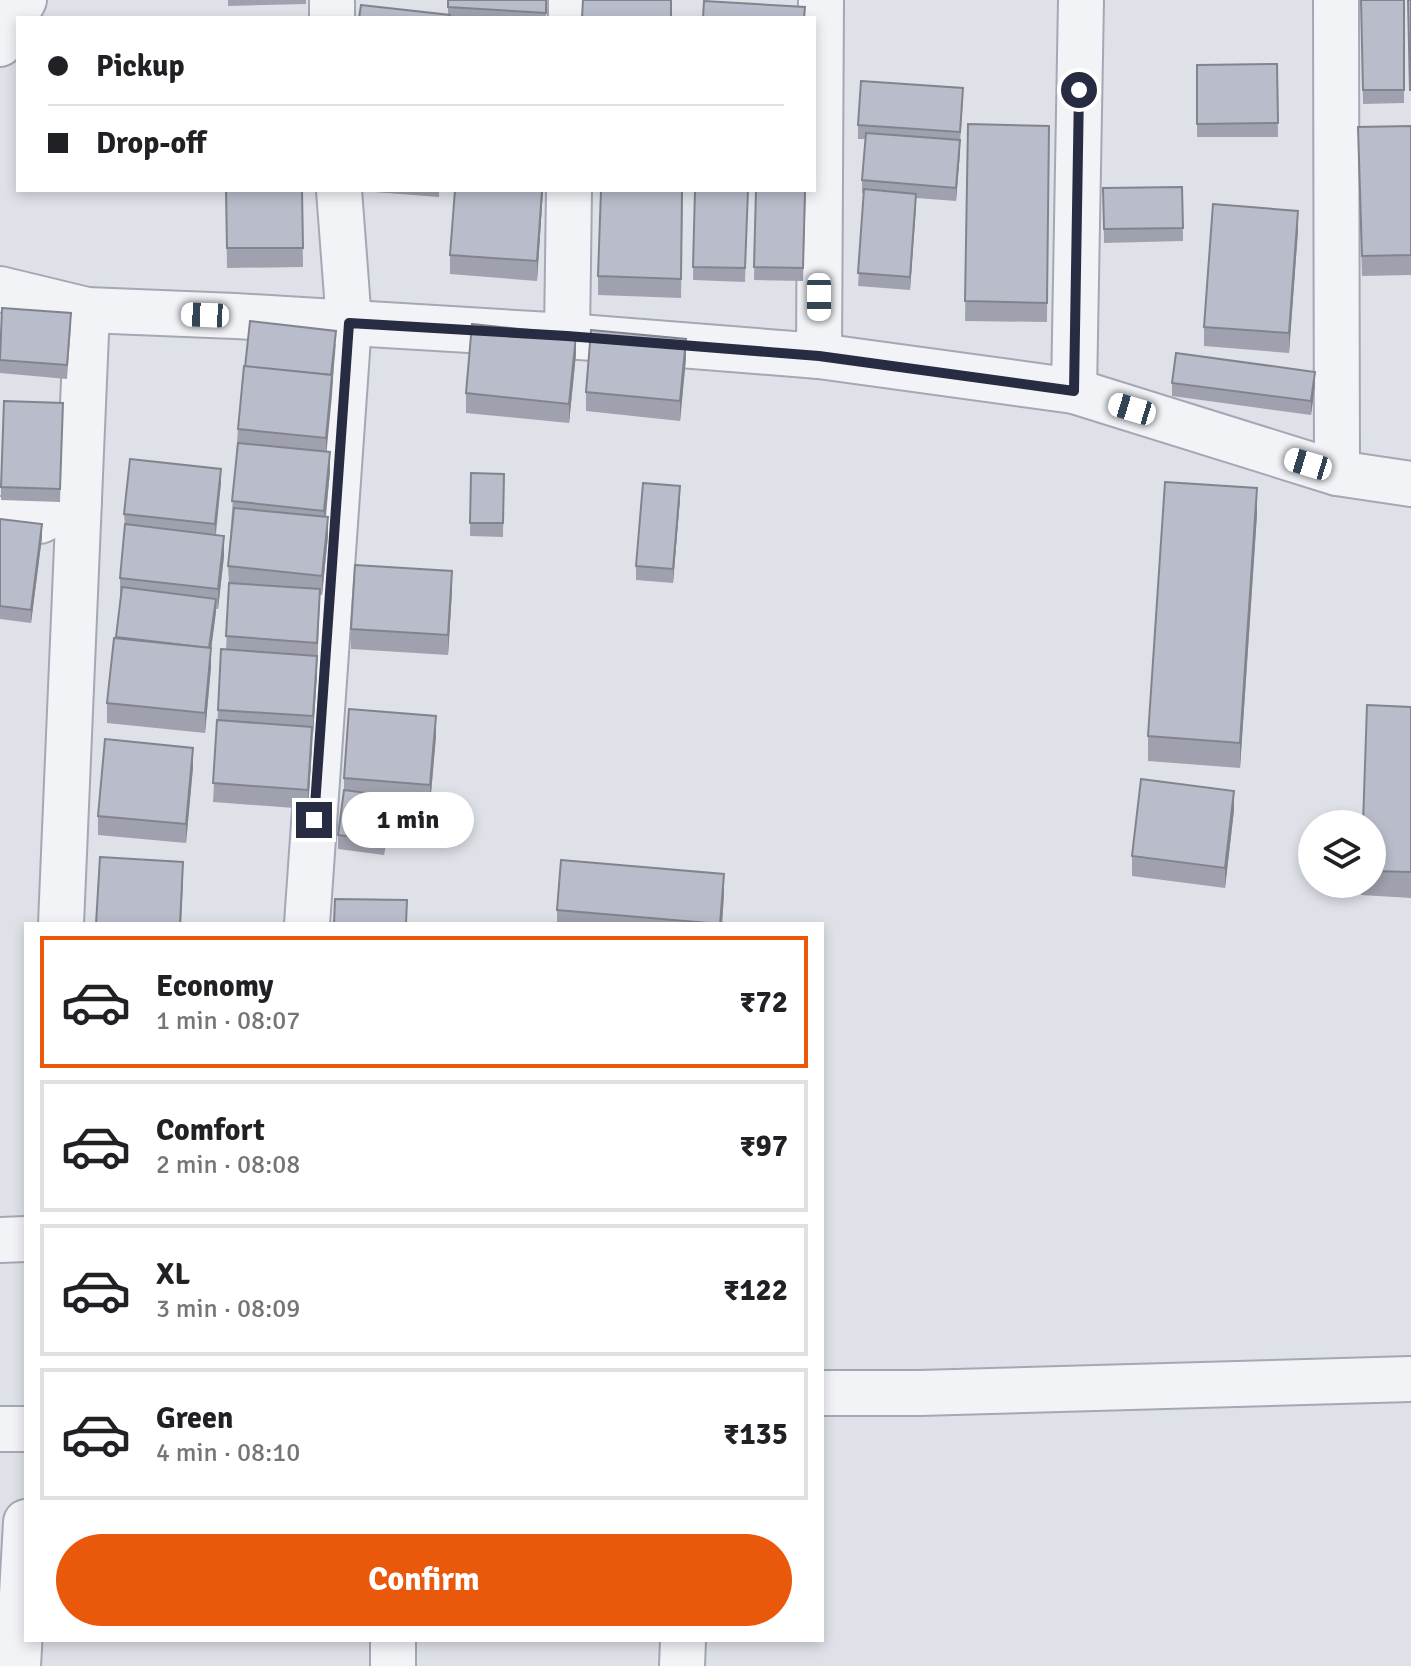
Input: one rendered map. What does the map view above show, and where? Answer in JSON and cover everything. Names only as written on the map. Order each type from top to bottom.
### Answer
[{"type":"street","points":[[0,44],[24,0]]},
{"type":"street","points":[[819,356],[821,0]]},
{"type":"street","points":[[1074,391],[1081,0]]},
{"type":"street","points":[[1336,0],[1337,473]]},
{"type":"street","points":[[1336,133],[1381,131]]},
{"type":"street","points":[[307,922],[349,323],[339,192]]},
{"type":"street","points":[[567,336],[569,192]]},
{"type":"street","points":[[0,289],[87,310],[567,336],[819,356],[1074,391],[1337,473],[1411,484]]},
{"type":"street","points":[[61,922],[87,310]]},
{"type":"street","points":[[0,519],[40,521],[79,502]]},
{"type":"street","points":[[0,1240],[24,1239]]},
{"type":"street","points":[[824,1393],[1411,1379]]},
{"type":"street","points":[[0,1429],[24,1429]]},
{"type":"street","points":[[18,1666],[24,1558]]},
{"type":"street","points":[[393,1642],[393,1666]]},
{"type":"street","points":[[682,1666],[683,1642]]},
{"type":"building","points":[[448,0],[546,0],[546,13],[448,7]]},
{"type":"building","points":[[583,0],[671,0],[671,16],[582,16]]},
{"type":"building","points":[[1361,0],[1404,0],[1404,90],[1363,90]]},
{"type":"building","points":[[1408,0],[1411,0],[1411,90],[1410,90]]},
{"type":"building","points":[[704,1],[805,7],[804,16],[703,16]]},
{"type":"building","points":[[361,5],[450,15],[450,16],[359,16]]},
{"type":"building","points":[[1277,64],[1278,123],[1197,124],[1197,65]]},
{"type":"building","points":[[861,81],[963,88],[960,132],[858,125]]},
{"type":"building","points":[[968,124],[1049,126],[1047,303],[965,301]]},
{"type":"building","points":[[1411,126],[1411,255],[1362,256],[1358,127]]},
{"type":"building","points":[[866,133],[960,140],[956,188],[862,180]]},
{"type":"building","points":[[1182,187],[1183,228],[1104,229],[1103,188]]},
{"type":"building","points":[[864,189],[916,194],[910,277],[858,273]]},
{"type":"building","points":[[226,192],[302,192],[303,248],[227,248]]},
{"type":"building","points":[[455,192],[542,192],[537,261],[450,255]]},
{"type":"building","points":[[601,192],[682,192],[681,279],[598,276]]},
{"type":"building","points":[[695,192],[748,192],[745,268],[693,267]]},
{"type":"building","points":[[756,192],[805,192],[803,268],[754,267]]},
{"type":"building","points":[[1213,204],[1298,211],[1289,333],[1204,327]]},
{"type":"building","points":[[2,308],[71,313],[67,365],[0,360]]},
{"type":"building","points":[[250,321],[336,331],[331,375],[245,367]]},
{"type":"building","points":[[472,324],[576,335],[569,404],[466,393]]},
{"type":"building","points":[[591,330],[686,339],[680,401],[586,392]]},
{"type":"building","points":[[1176,353],[1315,372],[1311,401],[1172,383]]},
{"type":"building","points":[[244,366],[332,375],[326,438],[238,429]]},
{"type":"building","points":[[4,401],[63,403],[60,489],[1,487]]},
{"type":"building","points":[[238,443],[330,452],[324,511],[232,501]]},
{"type":"building","points":[[130,459],[221,469],[215,524],[124,514]]},
{"type":"building","points":[[471,473],[504,474],[503,523],[470,523]]},
{"type":"building","points":[[1165,482],[1257,488],[1240,743],[1148,736]]},
{"type":"building","points":[[643,483],[680,486],[673,569],[636,566]]},
{"type":"building","points":[[234,508],[328,517],[322,576],[228,566]]},
{"type":"building","points":[[0,519],[42,524],[31,610],[0,606]]},
{"type":"building","points":[[125,524],[224,536],[218,589],[120,578]]},
{"type":"building","points":[[355,565],[452,571],[448,635],[351,629]]},
{"type":"building","points":[[229,583],[320,589],[317,643],[226,636]]},
{"type":"building","points":[[122,587],[216,599],[209,648],[116,637]]},
{"type":"building","points":[[114,638],[211,648],[205,713],[107,703]]},
{"type":"building","points":[[221,649],[317,656],[313,716],[218,710]]},
{"type":"building","points":[[1367,705],[1411,707],[1411,872],[1386,871],[1386,810],[1363,810]]},
{"type":"building","points":[[349,709],[436,716],[430,785],[344,778]]},
{"type":"building","points":[[217,720],[312,727],[308,790],[213,783]]},
{"type":"building","points":[[105,739],[193,748],[186,824],[98,816]]},
{"type":"building","points":[[1141,779],[1234,791],[1225,868],[1132,856]]},
{"type":"building","points":[[344,790],[389,796],[384,841],[338,835]]},
{"type":"building","points":[[100,857],[183,862],[180,922],[96,922]]},
{"type":"building","points":[[561,860],[724,874],[720,922],[557,910]]},
{"type":"building","points":[[335,899],[407,900],[406,922],[334,922]]},
{"type":"route","points":[[314,820],[349,323],[819,356],[1074,391],[1079,90]]}]
